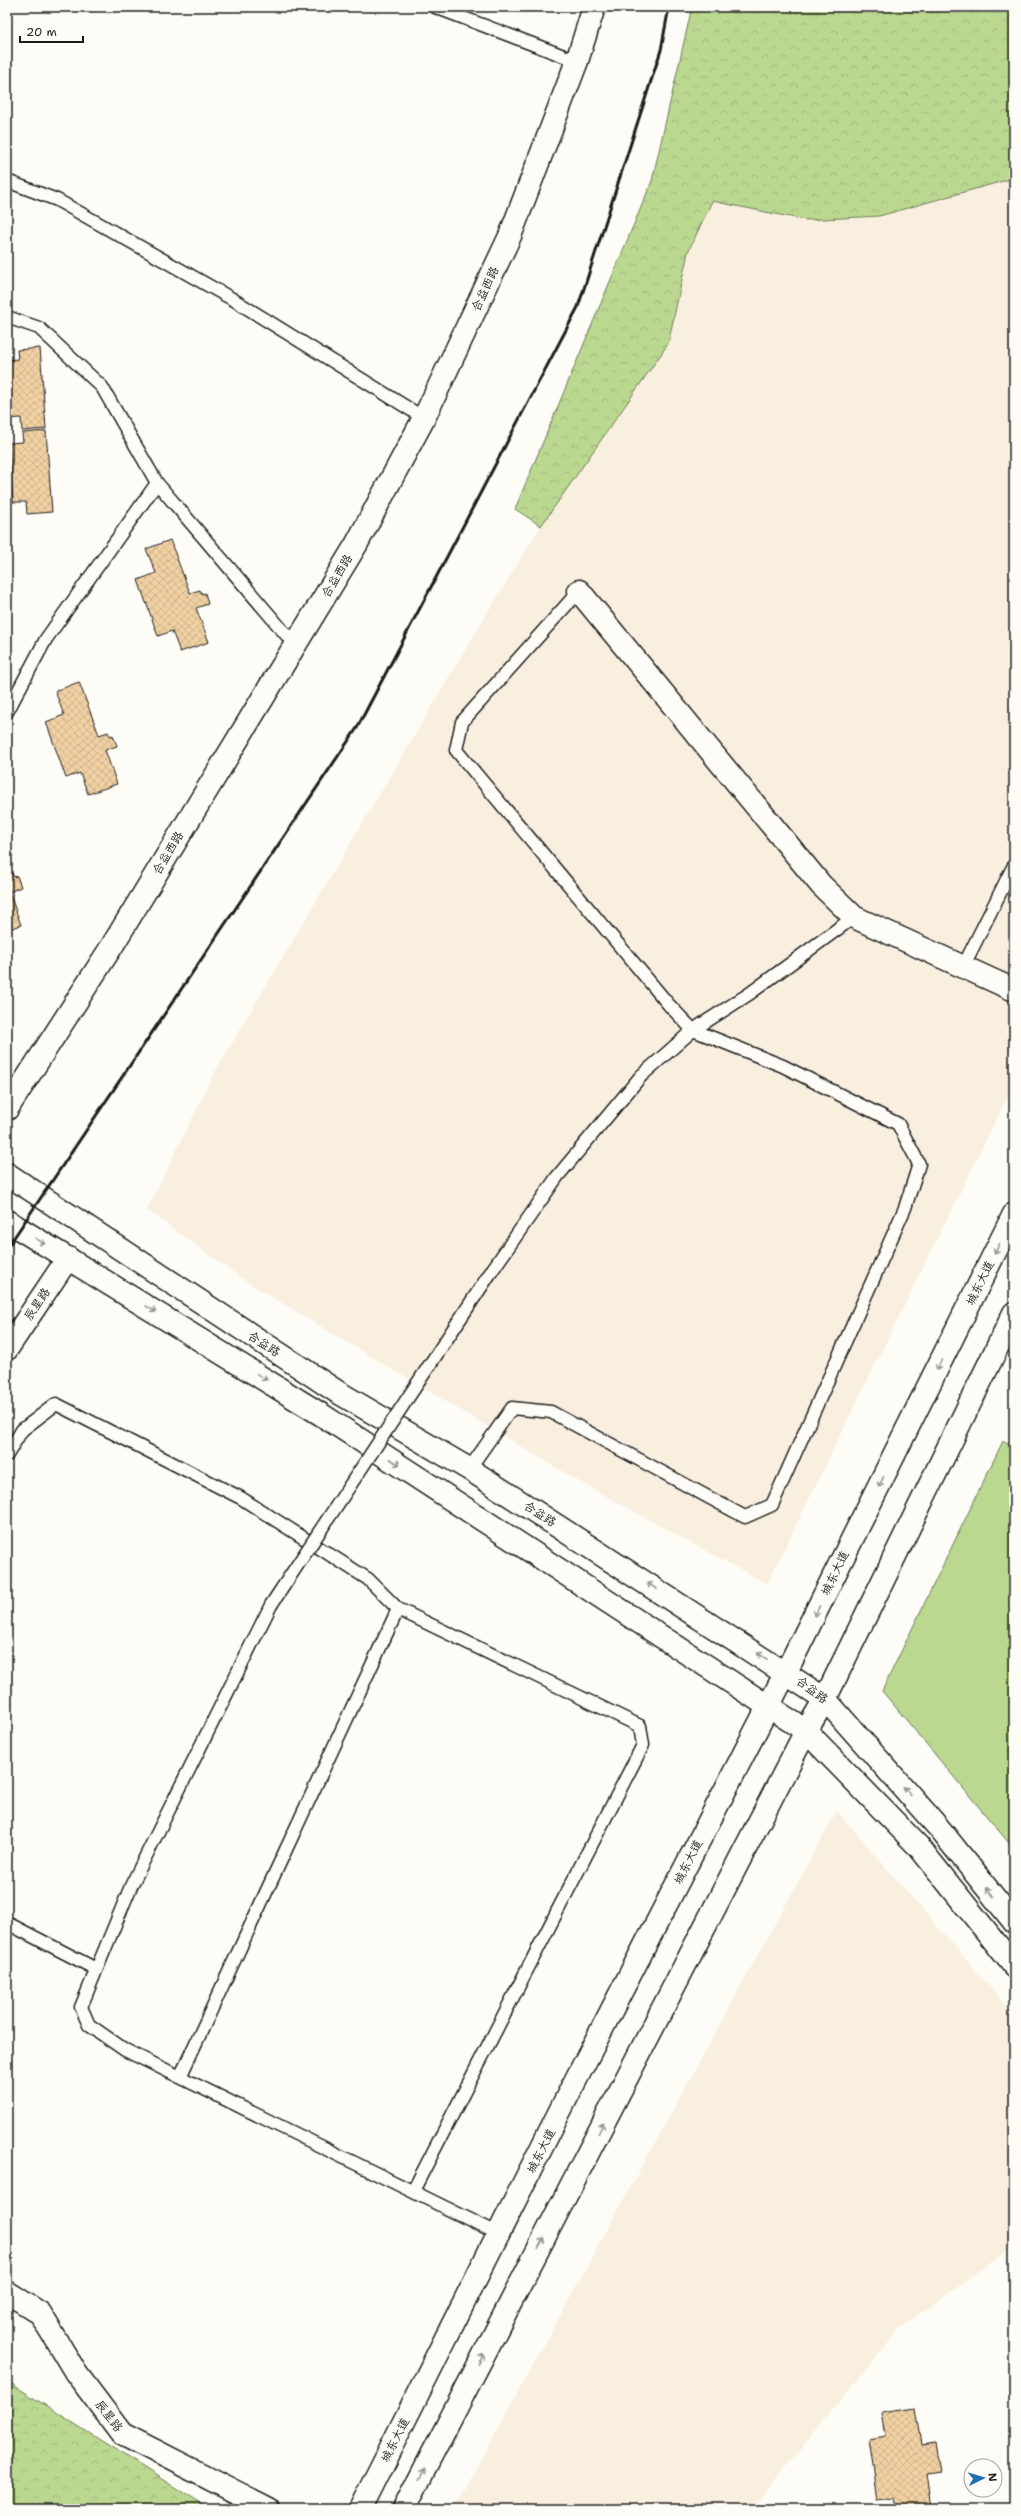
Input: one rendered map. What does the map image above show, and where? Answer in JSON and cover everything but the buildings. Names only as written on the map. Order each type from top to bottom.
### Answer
[{"type":"main road","name":"合益西路","points":[[7,1109],[112,946],[356,545],[424,418],[510,236],[577,61],[594,7]]},
{"type":"main road","points":[[579,591],[821,885],[854,917],[1014,990]]},
{"type":"main road","name":"合益路","points":[[7,1174],[336,1391],[469,1469],[786,1672],[825,1699],[938,1827],[1014,1922]]},
{"type":"main road","name":"城东大道","points":[[360,2509],[786,1672],[1014,1214]]},
{"type":"main road","points":[[7,1221],[322,1415],[769,1704],[806,1731],[919,1847],[1014,1966]]},
{"type":"main road","name":"辰星路","points":[[7,1349],[68,1258]]},
{"type":"main road","points":[[404,2509],[806,1731],[825,1699],[1014,1313]]},
{"type":"main road","name":"辰星路","points":[[7,2292],[40,2313],[76,2373],[122,2434],[269,2509]]},
{"type":"lane","points":[[435,7],[577,61]]},
{"type":"lane","points":[[7,182],[64,203],[234,300],[424,418]]},
{"type":"lane","points":[[7,318],[39,328],[102,387],[157,483],[295,644]]},
{"type":"lane","points":[[7,712],[46,639],[157,483]]},
{"type":"lane","points":[[469,1469],[512,1408],[535,1410],[551,1412],[745,1517],[772,1505],[905,1208],[919,1164],[898,1124],[783,1066],[693,1030],[669,1005],[456,750],[462,722],[579,591]]},
{"type":"lane","points":[[963,967],[1014,864]]},
{"type":"lane","points":[[499,2234],[126,2050],[89,2025],[81,2007],[131,1886],[271,1605],[493,1270],[557,1177],[641,1076],[693,1030],[749,994],[854,917]]},
{"type":"lane","points":[[7,1455],[22,1430],[56,1404],[241,1498],[368,1579],[398,1609],[640,1726],[643,1745],[413,2192]]},
{"type":"lane","points":[[180,2077],[398,1609]]},
{"type":"lane","points":[[7,1923],[96,1969]]},
{"type":"shaded area","points":[[1014,178],[1014,1083],[767,1584],[580,1482],[247,1282],[147,1210],[215,1072],[484,618],[541,526],[668,344],[688,252],[712,201],[805,220],[879,216]]},
{"type":"shaded area","points":[[837,1811],[1014,2015],[1014,2247],[902,2326],[751,2509],[454,2509]]},
{"type":"green space","points":[[692,7],[1014,7],[1014,178],[879,216],[805,220],[712,201],[688,252],[668,344],[541,526],[515,509],[652,181]]},
{"type":"green space","points":[[1003,1441],[1014,1445],[1014,1849],[882,1691]]},
{"type":"green space","points":[[7,2381],[209,2509],[7,2509]]},
{"type":"railway","points":[[7,1248],[357,728],[578,307],[661,50],[669,7]]}]
